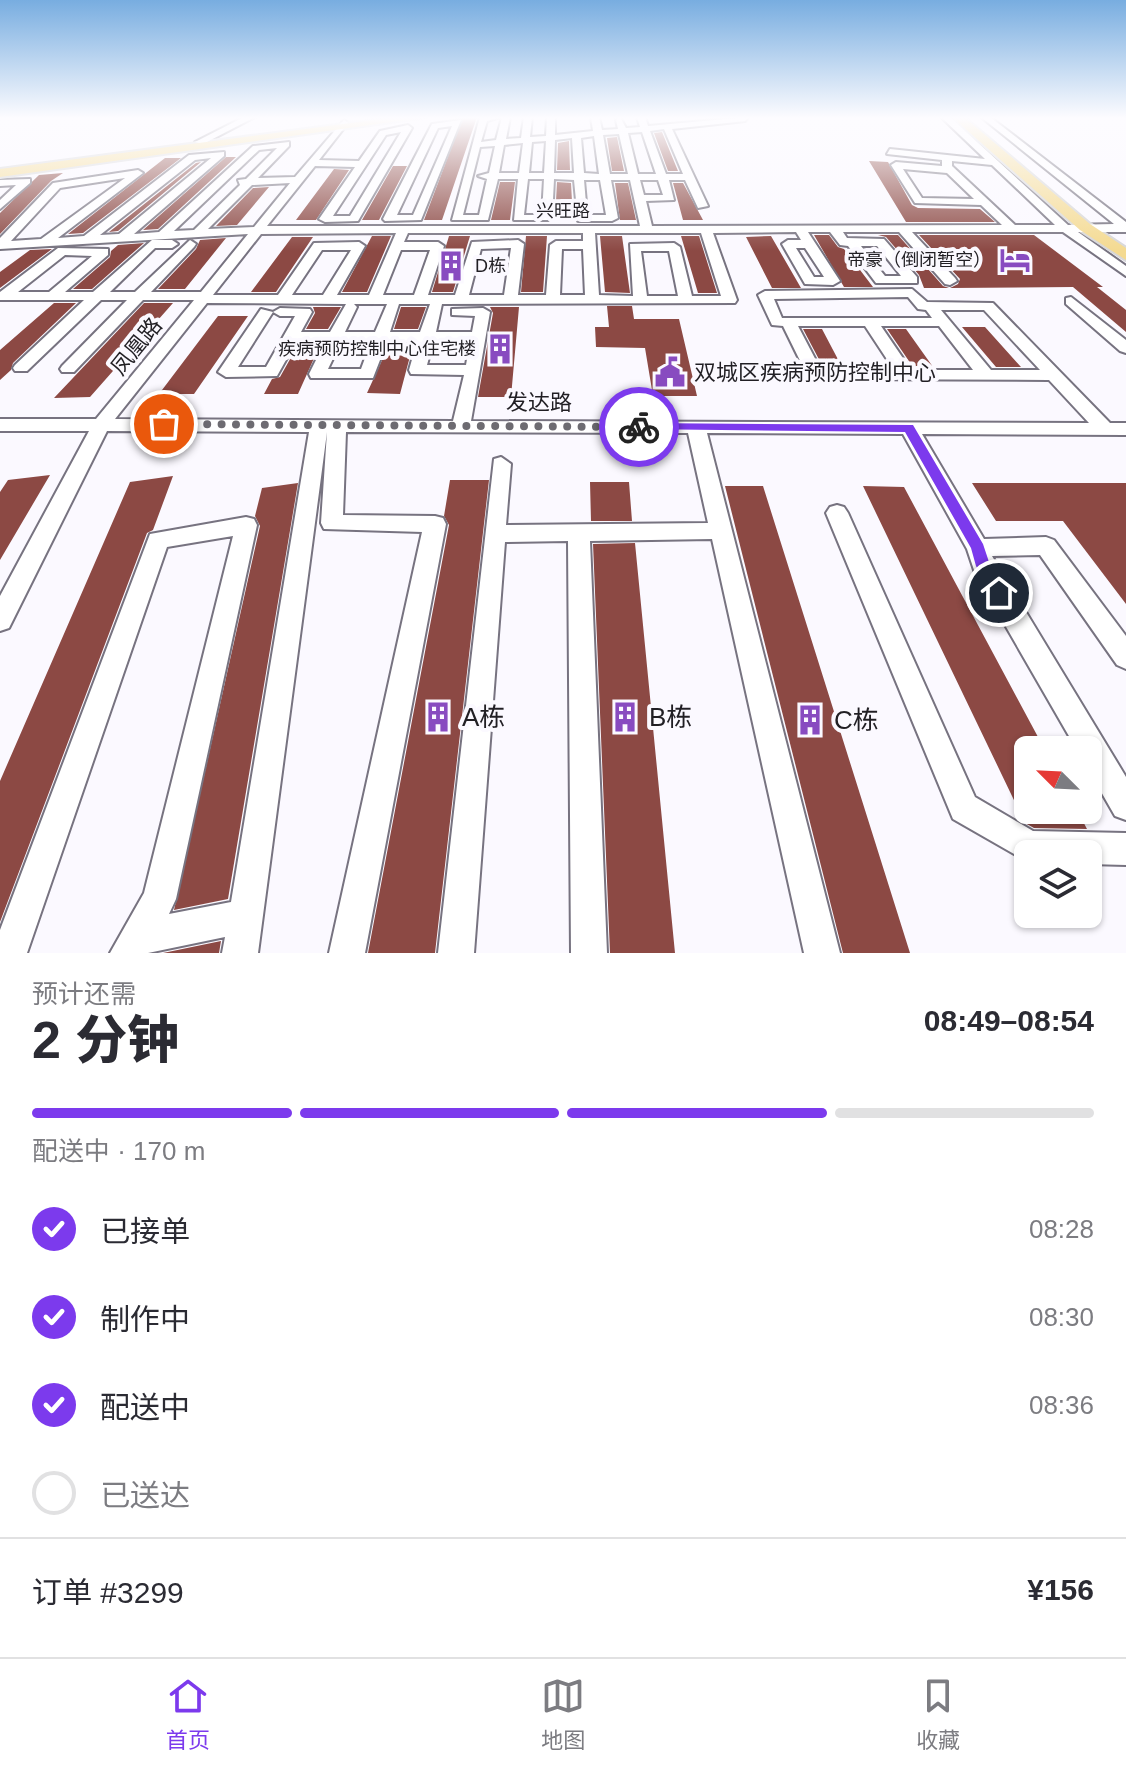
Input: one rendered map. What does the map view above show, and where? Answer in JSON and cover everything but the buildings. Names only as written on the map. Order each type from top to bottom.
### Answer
[{"type":"main road","points":[[0,170],[61,161]]},
{"type":"main road","points":[[0,170],[66,161]]},
{"type":"main road","points":[[1009,161],[1085,227],[1126,255]]},
{"type":"main road","points":[[1026,161],[1126,240]]},
{"type":"street","points":[[88,239],[186,161]]},
{"type":"street","points":[[123,237],[212,161]]},
{"type":"street","points":[[163,235],[242,161]]},
{"type":"street","points":[[198,233],[269,161]]},
{"type":"street","points":[[364,161],[325,219],[354,219],[388,164]]},
{"type":"street","points":[[525,161],[518,218],[548,218],[549,161]]},
{"type":"street","points":[[578,161],[590,245],[592,300]]},
{"type":"street","points":[[585,225],[612,218],[603,161]]},
{"type":"street","points":[[632,161],[647,228]]},
{"type":"street","points":[[640,198],[670,198],[657,161]]},
{"type":"street","points":[[681,161],[702,206]]},
{"type":"street","points":[[947,161],[947,167],[1011,227]]},
{"type":"street","points":[[980,161],[1012,164]]},
{"type":"street","points":[[1041,161],[1126,228]]},
{"type":"street","points":[[311,163],[496,164],[484,218],[456,218],[471,164]]},
{"type":"street","name":"凤凰路","points":[[0,620],[102,424],[311,163]]},
{"type":"street","points":[[417,164],[389,219],[417,218],[441,163]]},
{"type":"street","points":[[995,163],[1064,227],[1126,272]]},
{"type":"street","points":[[950,170],[896,165],[919,201],[982,202]]},
{"type":"street","points":[[0,245],[57,185],[138,173],[45,242]]},
{"type":"street","points":[[467,176],[687,177]]},
{"type":"street","points":[[118,189],[298,180]]},
{"type":"street","points":[[0,183],[26,181],[0,206]]},
{"type":"street","name":"兴旺路","points":[[0,245],[257,230],[585,225],[647,228],[1126,228]]},
{"type":"street","points":[[901,227],[950,281]]},
{"type":"street","points":[[199,302],[282,299],[730,300],[705,228]]},
{"type":"street","points":[[799,228],[809,244]]},
{"type":"street","points":[[833,228],[844,242],[852,242]]},
{"type":"street","points":[[374,299],[404,229]]},
{"type":"street","points":[[21,368],[152,244],[190,244],[68,369]]},
{"type":"street","points":[[461,299],[476,245],[518,244],[510,300]]},
{"type":"street","points":[[553,300],[556,245],[590,245]]},
{"type":"street","points":[[282,299],[318,246],[359,246],[328,299]]},
{"type":"street","points":[[397,246],[438,246],[420,299]]},
{"type":"street","points":[[641,300],[634,247],[674,247],[686,300]]},
{"type":"street","points":[[3,298],[62,251],[104,252],[52,296]]},
{"type":"street","points":[[943,322],[777,322],[765,295],[912,293],[923,306],[988,306],[1105,429]]},
{"type":"street","points":[[3,298],[140,296],[266,312],[305,312],[271,372],[226,372],[266,312]]},
{"type":"street","points":[[1071,301],[1126,348]]},
{"type":"street","points":[[350,307],[317,374],[367,374],[393,305]]},
{"type":"street","points":[[930,306],[987,376]]},
{"type":"street","points":[[461,426],[473,370],[483,312],[435,309],[417,370],[473,370]]},
{"type":"street","points":[[788,322],[815,375],[1054,375]]},
{"type":"street","points":[[870,322],[906,375]]},
{"type":"street","points":[[291,337],[479,337]]},
{"type":"street","points":[[46,344],[93,344]]},
{"type":"street","name":"发达路","points":[[0,425],[1126,429]]},
{"type":"street","points":[[240,953],[328,425]]},
{"type":"street","points":[[328,425],[332,523],[435,524],[347,953]]},
{"type":"street","points":[[696,427],[822,953]]},
{"type":"street","points":[[909,428],[978,548],[983,566],[1126,805]]},
{"type":"street","points":[[456,953],[501,464]]},
{"type":"street","points":[[837,513],[964,808],[1030,847],[1126,849]]},
{"type":"street","points":[[9,953],[158,540],[246,525],[159,899],[127,949]]},
{"type":"street","points":[[495,534],[720,531]]},
{"type":"street","points":[[579,532],[589,953]]},
{"type":"street","points":[[978,548],[1046,546],[1126,657]]},
{"type":"street","points":[[127,949],[245,916]]},
{"type":"way so far","points":[[164,424],[639,427]]},
{"type":"place","name":"帝豪（倒闭暂空）","points":[[1015,260]]},
{"type":"place","name":"D栋","points":[[451,266]]},
{"type":"place","name":"疾病预防控制中心住宅楼","points":[[500,349]]},
{"type":"place","name":"双城区疾病预防控制中心","points":[[670,372]]},
{"type":"place","name":"A栋","points":[[438,717]]},
{"type":"place","name":"B栋","points":[[625,717]]},
{"type":"place","name":"C栋","points":[[810,720]]},
{"type":"route","points":[[639,427],[909,428],[978,548],[983,566],[999,593]]}]
